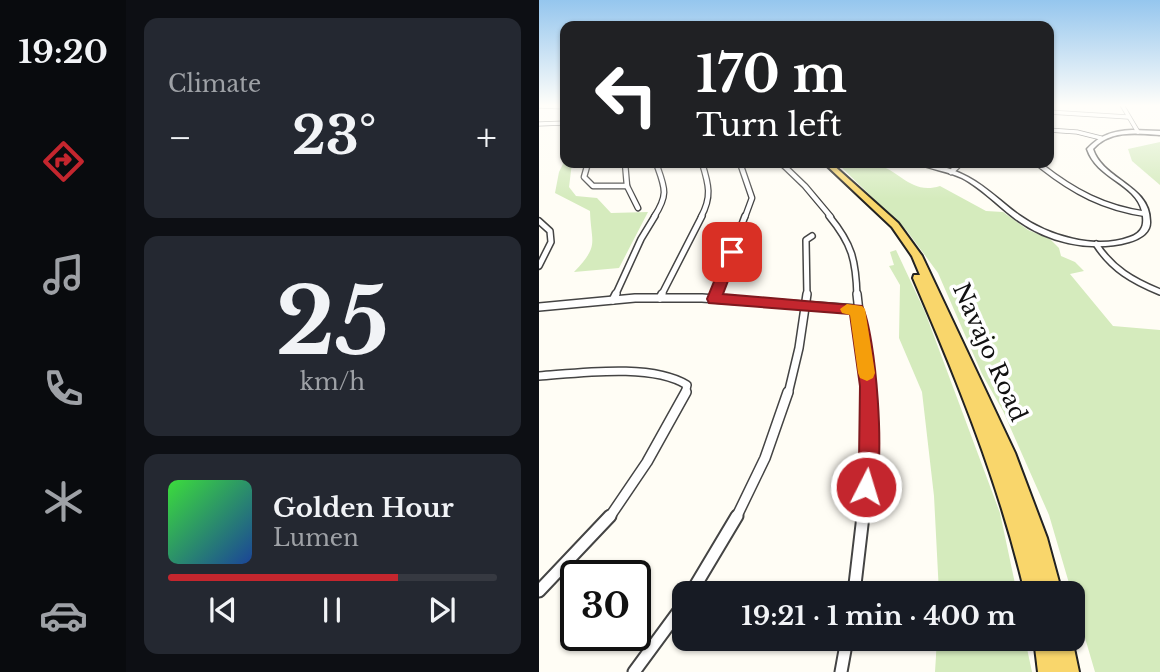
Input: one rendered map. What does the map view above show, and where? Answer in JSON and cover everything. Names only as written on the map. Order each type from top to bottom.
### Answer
[{"type":"main road","name":"Navajo Road","points":[[823,168],[887,226],[909,257],[994,456],[1024,541],[1032,581]]},
{"type":"main road","name":"Navajo Road","points":[[832,168],[895,225],[917,256],[1007,453],[1038,538],[1049,581]]},
{"type":"main road","points":[[1046,651],[1049,672]]},
{"type":"main road","points":[[1064,651],[1068,672]]},
{"type":"street","points":[[1094,136],[1101,138]]},
{"type":"street","points":[[937,168],[974,184],[1033,227],[1062,239],[1096,244],[1119,242],[1138,236],[1146,227],[1146,214],[1132,190],[1090,155],[1090,149],[1106,136]]},
{"type":"street","points":[[587,168],[584,177],[593,186],[627,186]]},
{"type":"street","points":[[625,168],[627,186],[638,208]]},
{"type":"street","points":[[613,300],[641,239],[664,202],[664,188],[658,168]]},
{"type":"street","points":[[660,298],[708,206],[710,192],[703,168]]},
{"type":"street","points":[[714,299],[752,198],[742,168]]},
{"type":"street","points":[[786,168],[805,186],[845,235],[856,263],[857,309],[869,386],[870,461],[855,581]]},
{"type":"street","points":[[951,172],[955,168]]},
{"type":"street","points":[[1044,168],[1089,201],[1146,214]]},
{"type":"street","points":[[539,266],[551,242],[550,231],[541,224]]},
{"type":"street","points":[[699,581],[740,516],[771,448],[787,398],[806,307],[806,240],[811,236]]},
{"type":"street","points":[[1096,244],[1111,267],[1133,282],[1160,292]]},
{"type":"street","points":[[539,307],[660,298],[857,309]]},
{"type":"street","points":[[539,376],[637,373],[679,378],[687,385],[687,391],[654,450],[618,506],[575,557],[539,591]]},
{"type":"street","points":[[634,672],[672,620]]},
{"type":"street","points":[[841,672],[845,651]]},
{"type":"green space","points":[[1160,142],[1160,185],[1132,161],[1128,149]]},
{"type":"green space","points":[[561,168],[571,168],[569,187],[576,196],[597,198],[611,213],[648,212],[619,268],[574,272],[591,250],[590,211],[555,193]]},
{"type":"green space","points":[[842,168],[887,168],[914,185],[930,188],[940,186],[986,211],[1003,212],[1028,230],[1050,239],[1059,248],[1061,256],[1075,262],[1084,271],[1070,274],[1113,326],[1160,330],[1160,672],[1095,672],[1085,638],[1085,581],[1068,581],[1049,515],[1003,411],[982,374],[938,273],[907,231]]},
{"type":"green space","points":[[896,250],[925,312],[1000,513],[1014,581],[938,581],[934,496],[922,392],[899,338],[900,285],[889,266],[894,265],[890,252]]},
{"type":"green space","points":[[936,651],[1028,651],[1032,672],[935,672]]},
{"type":"slow traffic","points":[[847,309],[857,309],[867,373]]},
{"type":"route","points":[[732,252],[714,299],[857,309],[869,386],[870,461],[866,487]]}]
